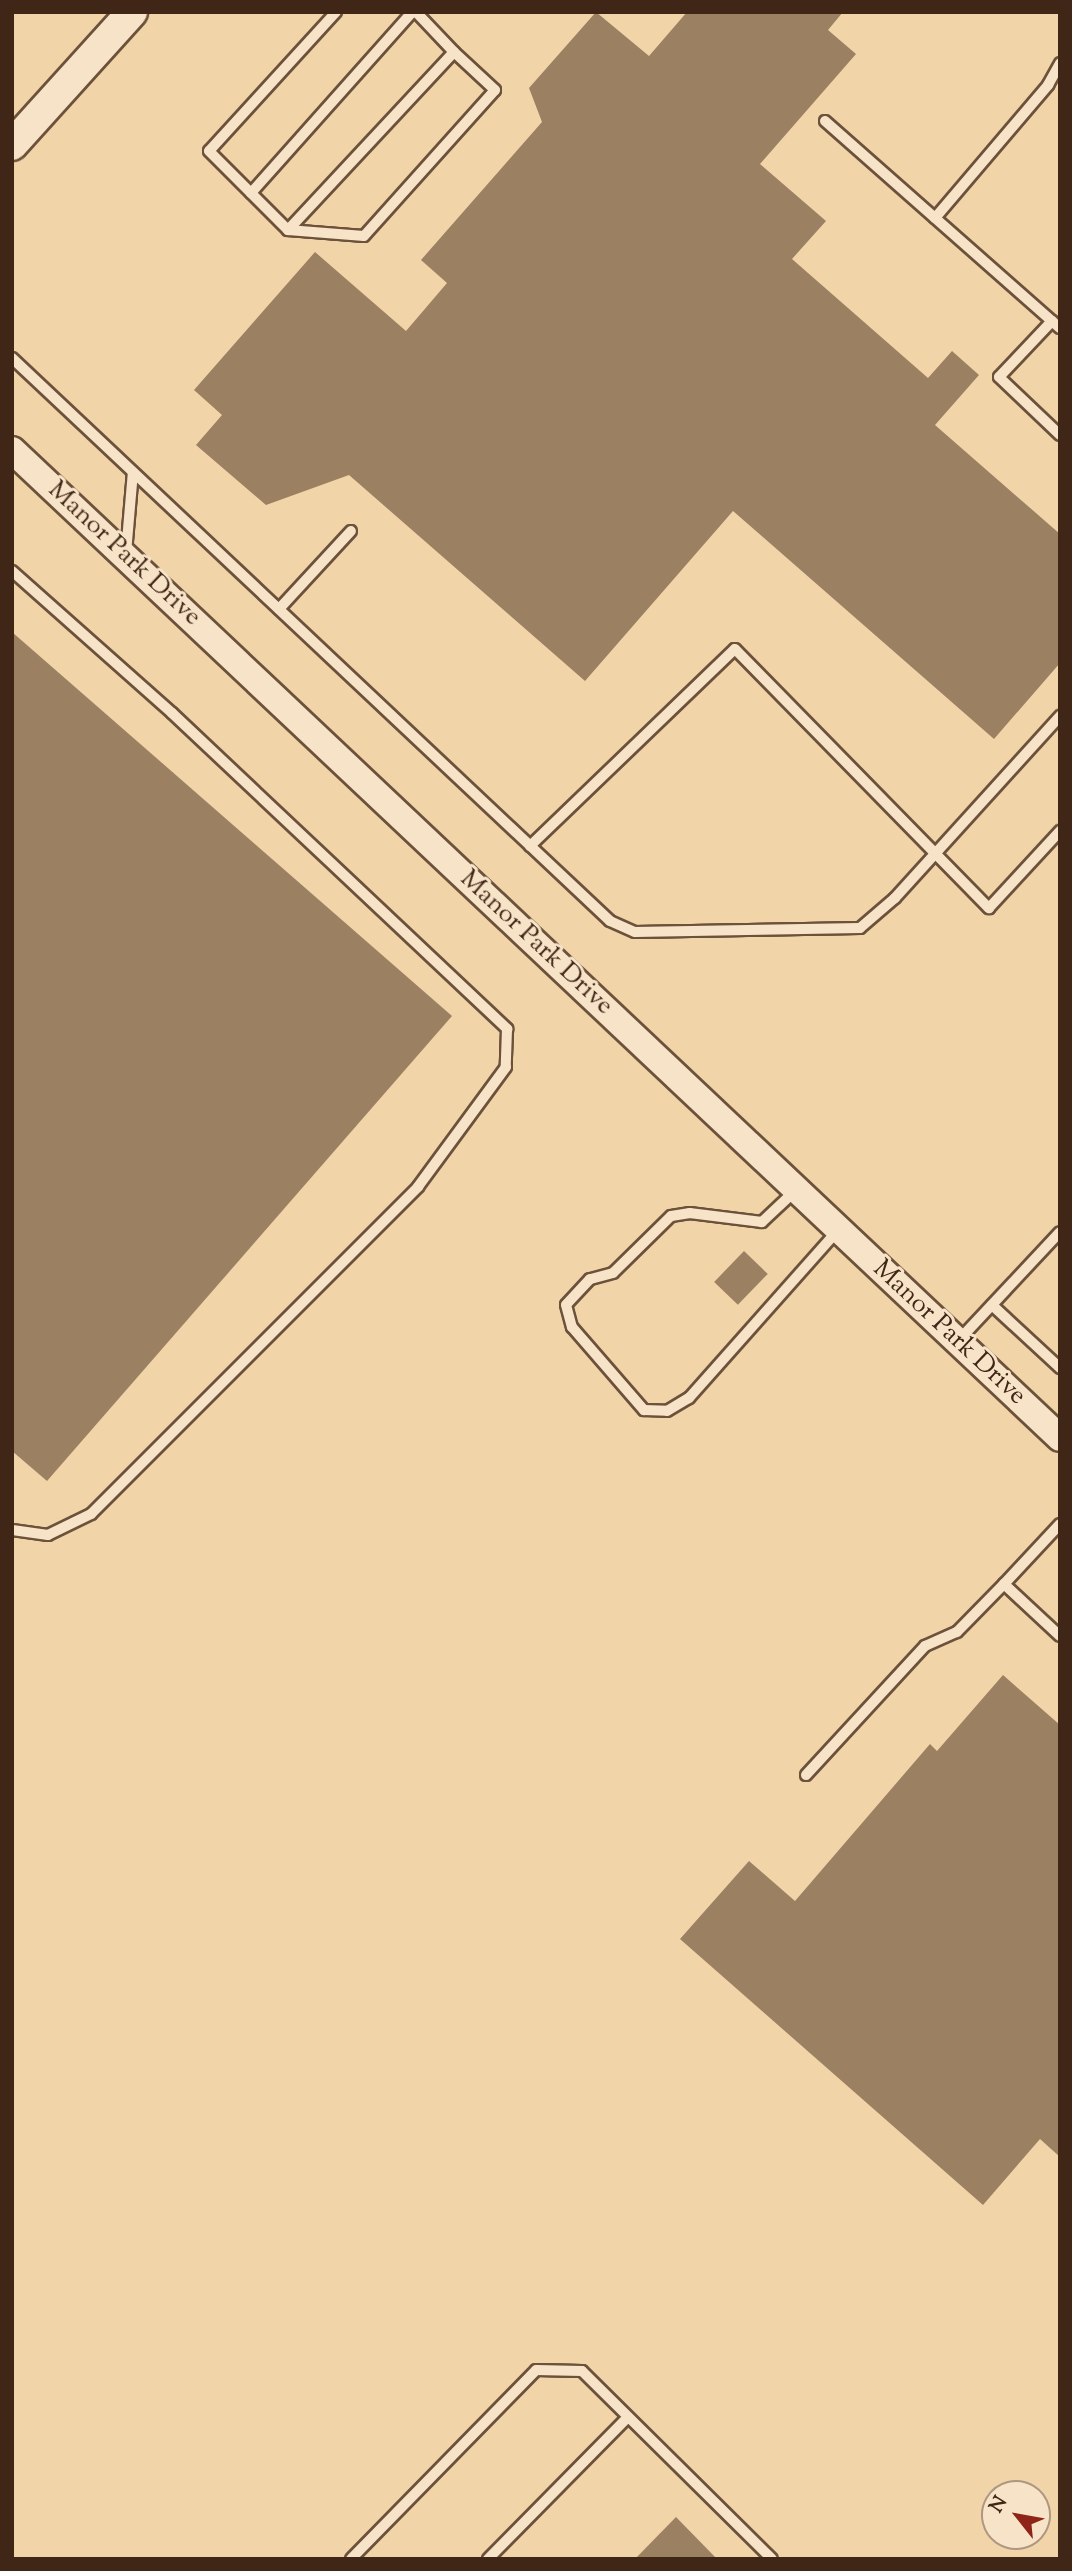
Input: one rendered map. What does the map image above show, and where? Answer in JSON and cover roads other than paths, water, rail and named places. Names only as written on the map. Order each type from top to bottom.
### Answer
[{"type":"main road","points":[[12,145],[132,12]]},
{"type":"street","name":"Manor Park Drive","points":[[12,450],[1060,1437]]},
{"type":"lane","points":[[251,193],[414,13],[495,90],[364,236],[288,230],[251,193],[209,151],[336,12]]},
{"type":"lane","points":[[288,230],[454,52]]},
{"type":"lane","points":[[935,218],[1048,85],[1060,63]]},
{"type":"lane","points":[[825,121],[1056,325],[999,377],[1060,435]]},
{"type":"lane","points":[[12,358],[610,921],[635,932],[860,928],[936,854],[1060,716]]},
{"type":"lane","points":[[126,556],[133,472]]},
{"type":"lane","points":[[279,609],[351,531]]},
{"type":"lane","points":[[12,571],[172,713],[507,1029],[506,1067],[418,1187],[91,1514],[48,1535],[12,1531]]},
{"type":"lane","points":[[530,846],[735,649],[989,908],[1060,831]]},
{"type":"lane","points":[[796,1189],[762,1222],[671,1216],[613,1273],[590,1279],[566,1305],[572,1327],[644,1410],[667,1410],[689,1398],[839,1229]]},
{"type":"lane","points":[[958,1342],[1060,1232]]},
{"type":"lane","points":[[992,1305],[1060,1368]]},
{"type":"lane","points":[[806,1775],[925,1646],[957,1632],[1060,1524]]},
{"type":"lane","points":[[1004,1584],[1059,1633]]},
{"type":"lane","points":[[351,2559],[536,2370],[582,2371],[772,2559]]},
{"type":"lane","points":[[488,2559],[628,2417]]}]
